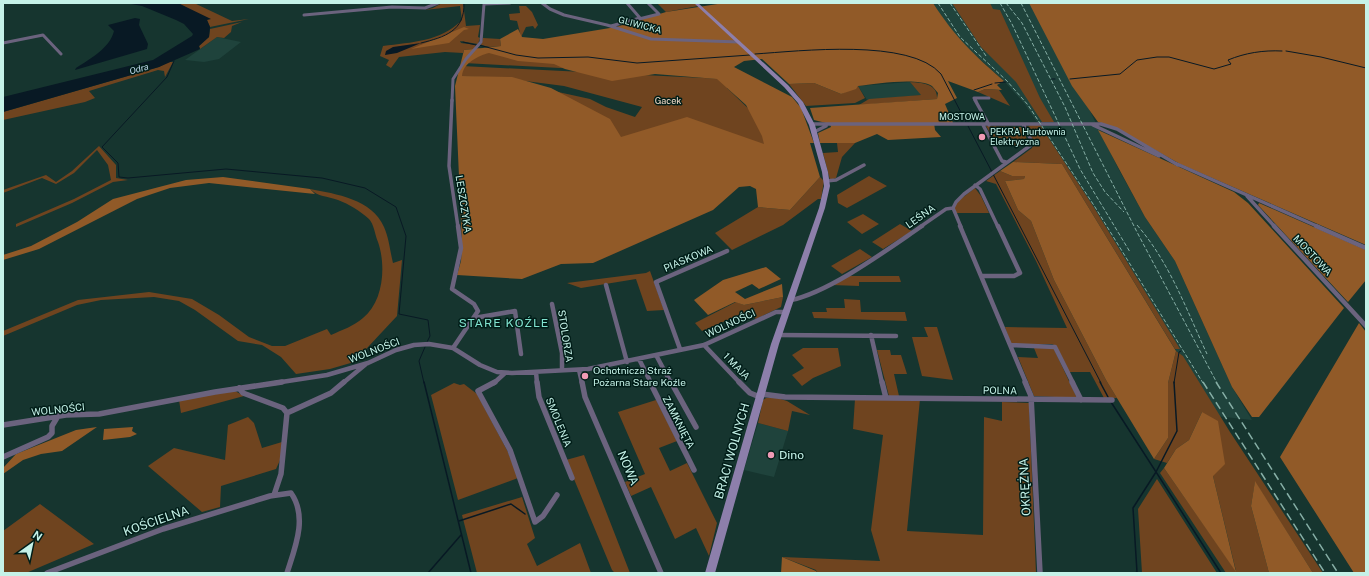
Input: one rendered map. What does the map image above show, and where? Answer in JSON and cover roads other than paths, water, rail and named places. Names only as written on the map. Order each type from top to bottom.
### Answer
[{"type":"main road","points":[[696,3],[792,92],[800,102],[812,124],[826,181]]},
{"type":"main road","name":"BRACI WOLNYCH","points":[[710,573],[778,335],[824,205],[826,181]]},
{"type":"street","points":[[304,15],[392,7],[425,8],[438,3]]},
{"type":"street","points":[[484,4],[510,3]]},
{"type":"street","name":"GLIWICKA","points":[[542,3],[564,16],[615,26],[638,35],[661,40],[739,42]]},
{"type":"street","points":[[627,3],[639,17]]},
{"type":"street","points":[[615,26],[639,17],[648,17],[659,14],[648,3]]},
{"type":"street","name":"LESZCZYKA","points":[[474,318],[478,311],[476,305],[452,289],[461,248],[449,166],[454,77],[466,59],[479,45],[483,32],[484,4]]},
{"type":"street","points":[[3,43],[43,35],[61,54]]},
{"type":"street","points":[[989,98],[974,98],[989,125]]},
{"type":"street","name":"MOSTOWA","points":[[812,124],[822,126],[831,125]]},
{"type":"street","name":"MOSTOWA","points":[[812,124],[1092,124],[1113,127],[1178,165]]},
{"type":"street","name":"LEŚNA","points":[[791,300],[798,301],[814,292],[902,240],[946,209],[953,208],[954,202],[975,185],[1031,145],[1031,140],[1023,124]]},
{"type":"street","name":"MOSTOWA","points":[[1092,124],[1122,140],[1366,248]]},
{"type":"street","points":[[983,125],[1002,161],[1006,162]]},
{"type":"street","points":[[814,132],[822,126]]},
{"type":"street","points":[[826,181],[836,180],[864,164]]},
{"type":"street","points":[[975,185],[980,189],[1020,273],[1014,276],[982,276]]},
{"type":"street","name":"MOSTOWA","points":[[1247,196],[1366,326]]},
{"type":"street","name":"POLNA","points":[[760,396],[1032,400],[953,208]]},
{"type":"street","name":"PIASKOWA","points":[[680,349],[656,282],[727,251]]},
{"type":"street","points":[[606,285],[627,362]]},
{"type":"street","name":"STOLORZA","points":[[552,304],[562,353],[562,370]]},
{"type":"street","points":[[453,348],[474,318],[515,311],[521,354]]},
{"type":"street","name":"WOLNOŚCI","points":[[3,425],[58,416],[104,413],[171,399],[327,375],[368,363],[396,350],[423,344],[453,348],[480,365],[505,373],[579,370],[627,362],[680,349],[704,345],[776,312],[786,312]]},
{"type":"street","points":[[778,335],[896,336]]},
{"type":"street","points":[[871,335],[886,398]]},
{"type":"street","name":"1 MAJA","points":[[704,345],[750,393],[760,396]]},
{"type":"street","points":[[1010,345],[1055,347],[1081,400]]},
{"type":"street","points":[[656,355],[696,426]]},
{"type":"street","name":"ZAMKNIĘTA","points":[[639,359],[694,470]]},
{"type":"street","points":[[287,413],[331,393],[368,363]]},
{"type":"street","name":"NOWA","points":[[579,370],[585,397],[661,573]]},
{"type":"street","name":"SMOLENIA","points":[[536,372],[539,397],[572,478]]},
{"type":"street","points":[[505,373],[497,381],[478,391],[510,450],[535,522],[541,519],[548,512],[557,495]]},
{"type":"street","points":[[240,388],[243,393],[283,408],[287,413],[281,474],[274,495]]},
{"type":"street","points":[[1032,400],[1110,400]]},
{"type":"street","name":"OKRĘŻNA","points":[[1032,400],[1040,573]]},
{"type":"street","points":[[3,458],[27,445],[48,438],[52,433],[51,428],[58,416]]},
{"type":"street","name":"KOŚCIELNA","points":[[48,573],[177,525],[274,495],[291,493],[294,496],[300,521],[299,531],[287,573]]},
{"type":"water","name":"Odra","points":[[126,3],[180,4],[211,19],[207,20],[210,27],[209,37],[199,46],[200,49],[159,67],[3,112],[3,97],[153,60],[193,34],[184,24],[176,20],[142,6]]},
{"type":"water","points":[[135,18],[140,19],[139,25],[148,44],[147,49],[75,70],[104,48],[108,43],[114,31],[108,25]]},
{"type":"water","points":[[421,43],[397,53],[385,55],[386,51],[393,47]]},
{"type":"waterway","points":[[421,43],[438,38],[452,31],[461,20],[464,3]]},
{"type":"waterway","points":[[463,42],[476,45]]},
{"type":"waterway","points":[[479,45],[516,55],[538,58],[588,57],[637,63],[750,55]]},
{"type":"waterway","points":[[755,54],[853,49],[905,55],[926,63],[941,74],[966,122]]},
{"type":"waterway","points":[[1070,79],[1120,74],[1137,60],[1157,57],[1169,57],[1214,69],[1231,64],[1228,60],[1248,54],[1268,51],[1282,51]]},
{"type":"waterway","points":[[1286,51],[1321,57],[1366,68]]},
{"type":"waterway","points":[[174,61],[167,77],[102,147],[118,163],[119,177],[128,178],[226,169],[322,178],[365,188],[396,207],[406,236],[399,314],[428,320],[430,336],[427,342]]},
{"type":"waterway","points":[[995,83],[1006,82]]},
{"type":"waterway","points":[[974,90],[992,84]]},
{"type":"waterway","points":[[968,126],[992,172]]},
{"type":"waterway","points":[[993,174],[1101,383]]},
{"type":"waterway","points":[[424,383],[419,361],[425,347]]},
{"type":"waterway","points":[[1174,383],[1179,352],[1181,351]]},
{"type":"waterway","points":[[424,382],[471,573]]},
{"type":"waterway","points":[[1100,382],[1108,397]]},
{"type":"waterway","points":[[1156,472],[1177,431],[1174,383]]},
{"type":"waterway","points":[[1111,402],[1156,472]]},
{"type":"waterway","points":[[1135,573],[1137,572],[1133,508],[1156,472]]},
{"type":"waterway","points":[[1156,472],[1221,573]]},
{"type":"waterway","points":[[459,521],[511,504],[525,514]]},
{"type":"waterway","points":[[428,573],[461,535]]},
{"type":"railway","points":[[938,3],[960,37],[1007,81],[1028,105],[1095,207],[1203,383]]},
{"type":"railway","points":[[950,3],[986,56]]},
{"type":"railway","points":[[1000,3],[1012,24],[1080,169],[1130,252]]},
{"type":"railway","points":[[1006,3],[1022,23],[1065,107],[1093,173],[1105,192],[1124,212]]},
{"type":"railway","points":[[1021,3],[1138,234],[1217,383]]},
{"type":"railway","points":[[1137,225],[1149,240],[1168,271],[1207,354]]},
{"type":"railway","points":[[1203,382],[1325,573]]},
{"type":"railway","points":[[1216,382],[1338,573]]},
{"type":"place","name":"PEKRA Hurtownia Elektryczna","points":[[982,137]]},
{"type":"place","name":"Ochotnicza Straż Pożarna Stare Koźle","points":[[585,376]]},
{"type":"place","name":"Dino","points":[[771,455]]},
{"type":"district","name":"STARE KOŹLE","points":[[504,323]]},
{"type":"park label","name":"Gacek","points":[[668,101]]}]
